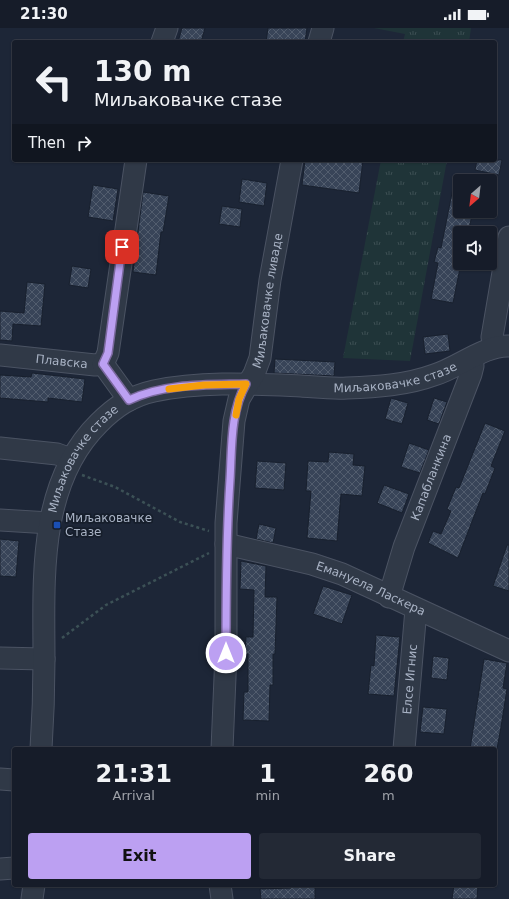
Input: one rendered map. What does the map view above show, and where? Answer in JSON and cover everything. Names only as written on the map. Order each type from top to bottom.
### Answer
[{"type":"street","points":[[163,40],[167,28]]},
{"type":"street","points":[[320,40],[323,28]]},
{"type":"street","points":[[103,364],[108,353],[136,162]]},
{"type":"street","name":"Миљаковачке ливаде","points":[[222,747],[226,653],[226,540],[234,422],[239,399],[246,384],[254,374],[260,358],[270,280],[292,162]]},
{"type":"street","points":[[502,347],[492,341],[509,237]]},
{"type":"street","name":"Миљаковачке стазе","points":[[41,747],[44,651],[44,574],[50,523],[68,464],[89,433],[116,407],[129,400],[154,391],[179,387],[246,384],[342,388],[403,383],[432,376],[472,358],[502,347]]},
{"type":"street","name":"Плавска","points":[[0,356],[96,365],[103,364],[129,400]]},
{"type":"street","name":"Капабланкина","points":[[389,597],[404,547],[474,366],[472,358]]},
{"type":"street","points":[[0,448],[57,454],[68,464]]},
{"type":"street","points":[[0,520],[50,523]]},
{"type":"street","name":"Емануела Ласкера","points":[[226,540],[329,570],[509,651]]},
{"type":"street","name":"Елсе Игнис","points":[[404,747],[416,609]]},
{"type":"street","points":[[0,658],[44,651]]},
{"type":"street","points":[[0,780],[12,780]]},
{"type":"street","points":[[0,869],[12,868]]},
{"type":"street","points":[[32,899],[34,887]]},
{"type":"street","points":[[220,887],[222,899]]},
{"type":"path","points":[[68,464],[180,522],[226,540]]},
{"type":"path","points":[[44,651],[54,642],[106,605],[226,540]]},
{"type":"green space","points":[[374,28],[471,28],[469,40],[404,40],[405,34]]},
{"type":"green space","points":[[381,162],[447,162],[410,361],[343,358]]},
{"type":"building","points":[[182,28],[205,28],[202,40],[179,40]]},
{"type":"building","points":[[268,28],[307,28],[305,40],[266,40]]},
{"type":"building","points":[[497,160],[502,160],[499,175],[475,170],[477,162],[497,162]]},
{"type":"building","points":[[305,162],[363,162],[359,193],[302,185]]},
{"type":"building","points":[[242,179],[267,183],[264,206],[239,202]]},
{"type":"building","points":[[93,185],[118,189],[113,221],[88,217]]},
{"type":"building","points":[[453,188],[453,218],[471,218],[470,226],[453,226],[453,270],[460,270],[453,303],[431,299],[438,263],[434,262],[438,247],[441,248]]},
{"type":"building","points":[[143,192],[169,196],[163,232],[161,232],[156,275],[133,272]]},
{"type":"building","points":[[222,206],[242,209],[240,227],[219,224]]},
{"type":"building","points":[[72,266],[91,269],[88,288],[69,285]]},
{"type":"building","points":[[27,282],[45,284],[41,326],[13,324],[12,341],[0,340],[0,311],[24,313]]},
{"type":"building","points":[[448,334],[450,351],[425,354],[423,337]]},
{"type":"building","points":[[275,359],[335,362],[334,376],[274,373]]},
{"type":"building","points":[[32,373],[85,379],[82,402],[48,398],[48,402],[0,398],[0,375],[31,377]]},
{"type":"building","points":[[391,398],[408,403],[402,424],[385,419]]},
{"type":"building","points":[[434,398],[447,402],[439,424],[427,420]]},
{"type":"building","points":[[485,423],[505,431],[491,466],[495,468],[485,494],[483,493],[458,558],[428,543],[433,531],[441,534],[451,511],[447,509],[456,487],[459,488]]},
{"type":"building","points":[[409,443],[429,450],[420,473],[401,467]]},
{"type":"building","points":[[329,452],[354,454],[353,465],[365,466],[362,496],[341,494],[337,541],[307,538],[311,491],[306,491],[308,461],[328,462]]},
{"type":"building","points":[[257,461],[286,463],[284,490],[255,488]]},
{"type":"building","points":[[384,485],[409,494],[402,513],[377,503]]},
{"type":"building","points":[[259,524],[276,528],[273,543],[256,539]]},
{"type":"building","points":[[0,539],[19,541],[16,577],[0,576]]},
{"type":"building","points":[[507,545],[509,545],[509,591],[493,586]]},
{"type":"building","points":[[241,561],[266,566],[265,597],[277,597],[275,654],[273,654],[273,685],[270,685],[269,721],[243,720],[244,692],[248,692],[248,654],[245,654],[246,637],[253,637],[254,590],[240,589]]},
{"type":"building","points":[[323,586],[352,595],[342,624],[313,614]]},
{"type":"building","points":[[376,635],[400,637],[394,696],[368,694],[371,665],[374,666]]},
{"type":"building","points":[[433,656],[449,658],[447,680],[431,678]]},
{"type":"building","points":[[484,659],[507,663],[503,688],[507,689],[497,749],[497,747],[470,747]]},
{"type":"building","points":[[423,707],[447,709],[444,734],[420,732]]},
{"type":"building","points":[[315,887],[315,899],[261,899],[260,889]]},
{"type":"building","points":[[454,887],[478,887],[477,899],[452,899]]},
{"type":"slow traffic","points":[[169,389],[204,385],[246,384],[239,399],[236,415]]},
{"type":"place","name":"Миљаковачке Стазе","points":[[57,525]]},
{"type":"route","points":[[122,247],[108,353],[103,364],[129,400],[154,391],[179,387],[246,384],[239,399],[234,422],[226,523],[226,653]]}]
